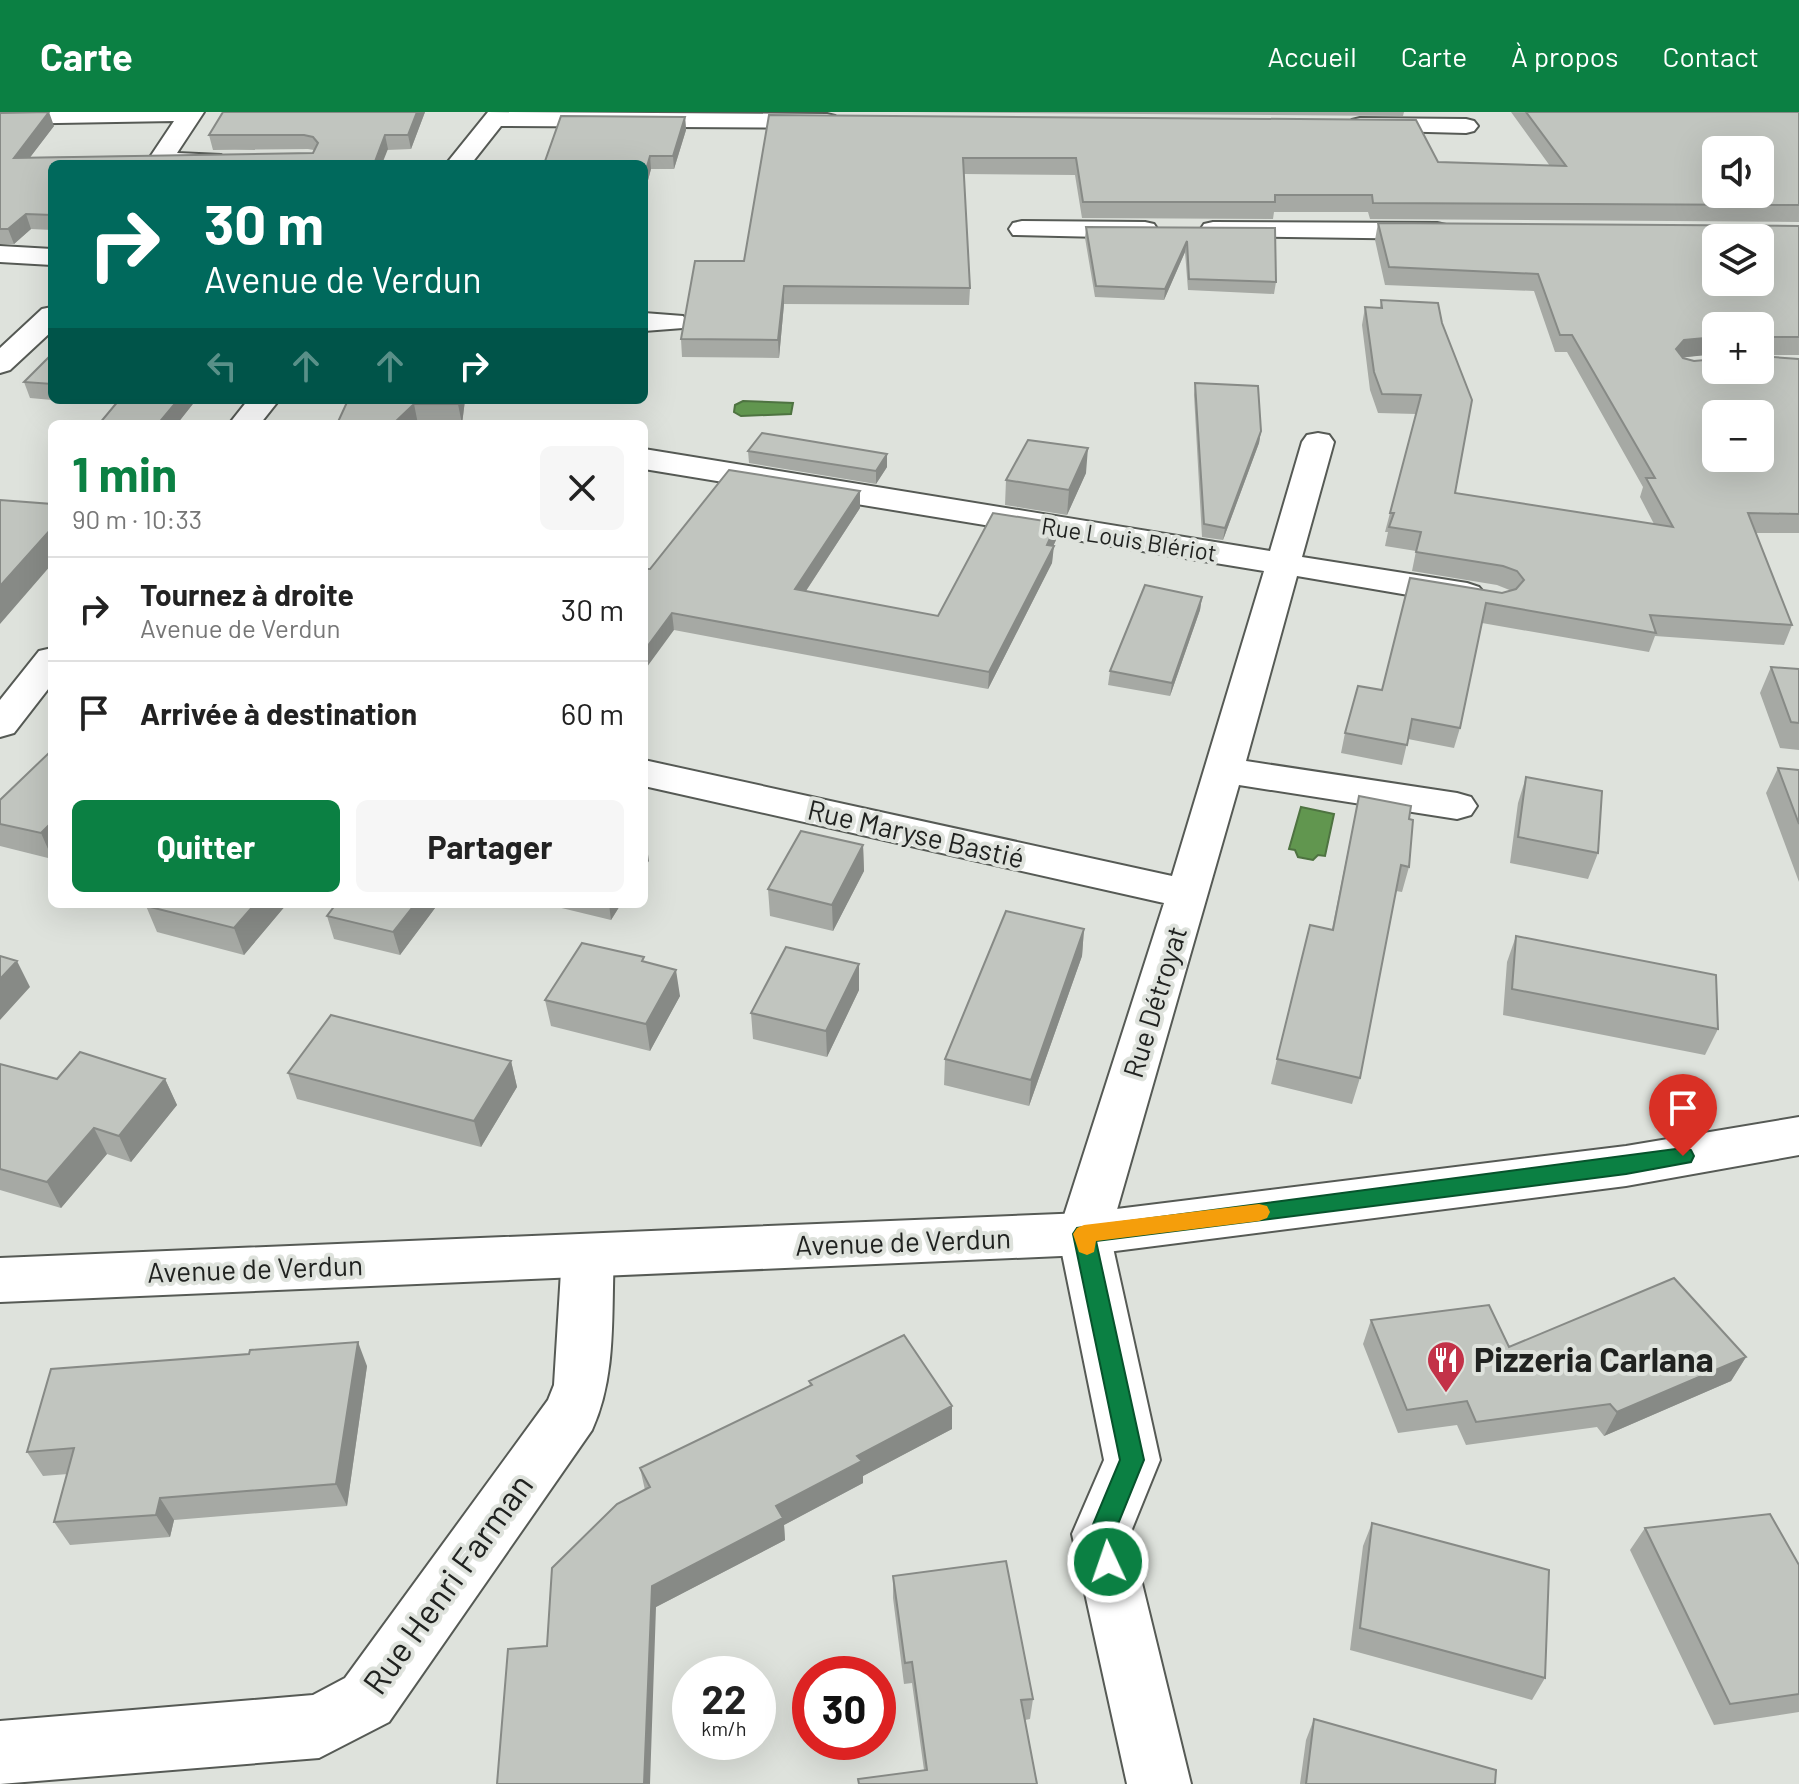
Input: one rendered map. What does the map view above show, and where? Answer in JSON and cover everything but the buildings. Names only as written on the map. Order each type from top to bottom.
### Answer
[{"type":"street","points":[[0,117],[191,113]]},
{"type":"street","points":[[191,113],[160,160],[233,159]]},
{"type":"street","points":[[461,160],[498,116],[845,121]]},
{"type":"street","points":[[1338,125],[1466,129]]},
{"type":"street","points":[[1022,229],[1466,231]]},
{"type":"street","points":[[0,254],[48,257]]},
{"type":"street","points":[[10,354],[48,319]]},
{"type":"street","points":[[648,322],[673,322]]},
{"type":"street","points":[[10,354],[48,347]]},
{"type":"street","points":[[247,420],[261,404]]},
{"type":"street","name":"Rue Détroyat","points":[[1084,1234],[1188,894],[1318,442]]},
{"type":"street","name":"Rue Louis Blériot","points":[[648,460],[1283,565]]},
{"type":"street","points":[[1283,565],[1497,599]]},
{"type":"street","points":[[0,725],[48,664]]},
{"type":"street","points":[[1224,770],[1457,806]]},
{"type":"street","name":"Rue Maryse Bastié","points":[[648,774],[1188,894]]},
{"type":"street","name":"Avenue de Verdun","points":[[0,1280],[1084,1234],[1626,1166],[1799,1136]]},
{"type":"street","points":[[1084,1234],[1132,1460],[1101,1534],[1159,1784]]},
{"type":"street","name":"Rue Henri Farman","points":[[0,1753],[319,1726],[367,1700],[572,1412],[581,1385],[588,1255]]},
{"type":"shaded area","points":[[743,401],[793,403],[791,414],[741,416],[734,412],[735,405]]},
{"type":"shaded area","points":[[1301,807],[1334,814],[1325,856],[1318,855],[1313,860],[1298,857],[1295,850],[1289,849]]},
{"type":"slow traffic","points":[[1087,1246],[1084,1234],[1259,1212]]},
{"type":"place","name":"Pizzeria Carlana","points":[[1446,1394]]},
{"type":"route","points":[[1108,1562],[1101,1534],[1132,1460],[1084,1234],[1626,1166],[1683,1156]]}]
